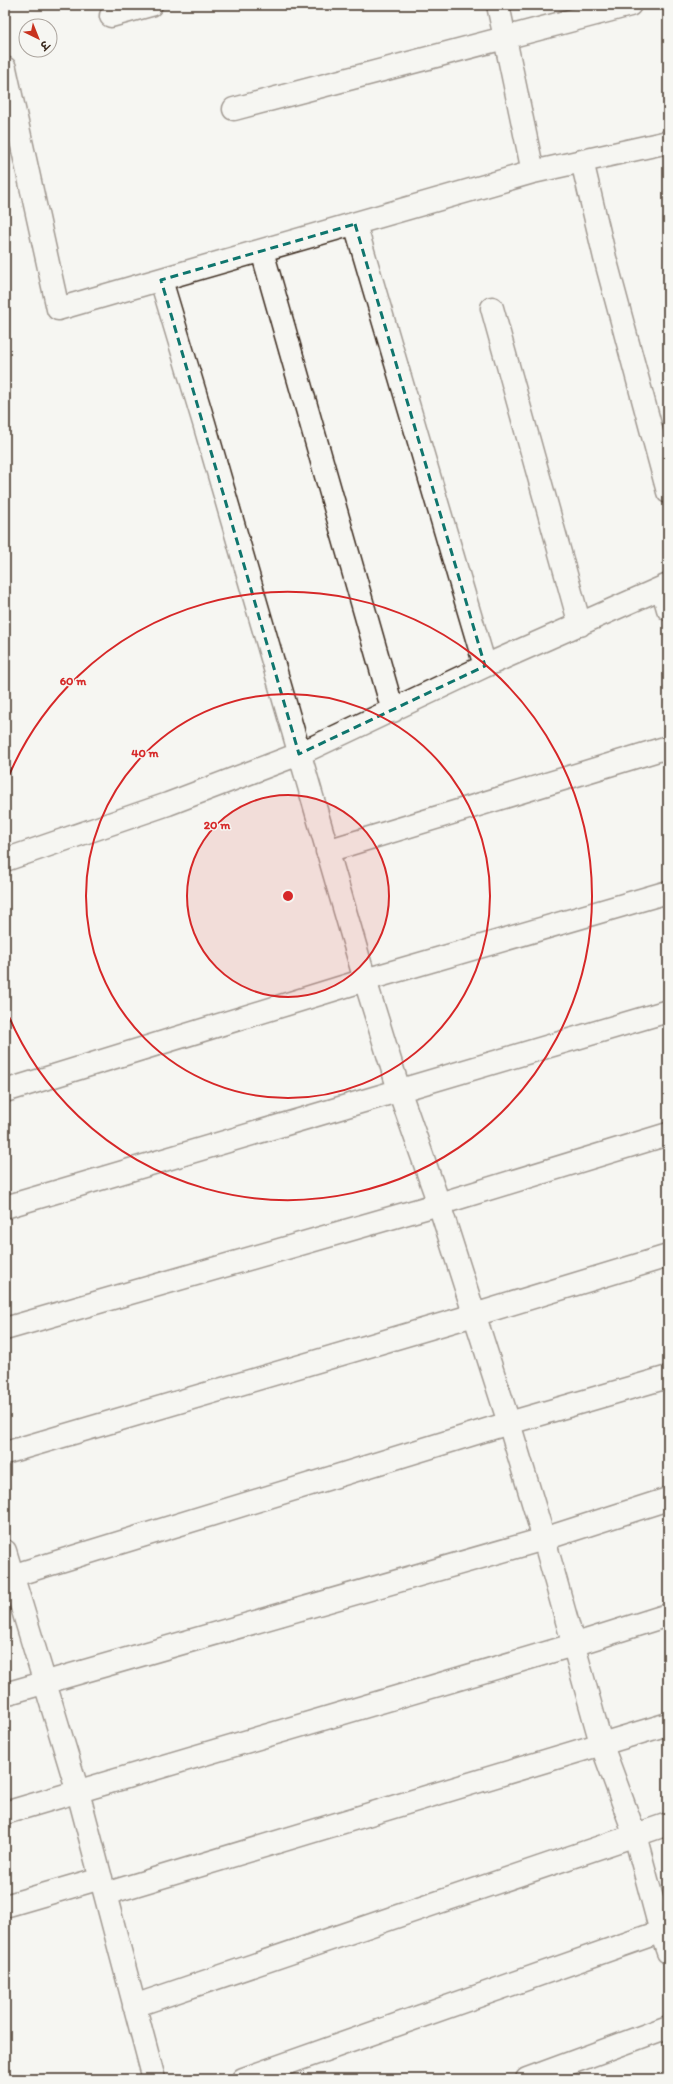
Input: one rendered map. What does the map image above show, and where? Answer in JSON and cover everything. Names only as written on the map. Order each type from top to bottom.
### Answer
[{"type":"street","points":[[111,16],[151,5]]},
{"type":"street","points":[[498,5],[533,172]]},
{"type":"street","points":[[234,109],[506,39],[630,5]]},
{"type":"street","points":[[5,68],[13,144],[58,310],[533,172],[668,142]]},
{"type":"street","points":[[582,161],[605,258],[668,492]]},
{"type":"street","points":[[355,224],[484,666]]},
{"type":"street","points":[[262,251],[394,711]]},
{"type":"street","points":[[161,280],[204,423],[365,980],[399,1090],[439,1204],[509,1423],[544,1539],[601,1744],[635,1835],[666,1938],[243,2079]]},
{"type":"street","points":[[492,308],[580,625]]},
{"type":"street","points":[[5,860],[168,804],[299,754],[394,711],[484,666],[665,587],[668,609]]},
{"type":"street","points":[[327,851],[668,747]]},
{"type":"street","points":[[5,1091],[365,980],[668,892]]},
{"type":"street","points":[[5,1207],[668,1011]]},
{"type":"street","points":[[5,1329],[439,1204],[668,1134]]},
{"type":"street","points":[[5,1453],[474,1315],[668,1256]]},
{"type":"street","points":[[8,1577],[509,1423],[668,1377]]},
{"type":"street","points":[[5,1694],[544,1539],[668,1500]]},
{"type":"street","points":[[5,1551],[8,1577],[45,1683],[78,1792],[154,2079]]},
{"type":"street","points":[[5,1813],[573,1645],[668,1615]]},
{"type":"street","points":[[5,1906],[103,1886],[668,1724]]},
{"type":"street","points":[[134,2006],[668,1824]]},
{"type":"street","points":[[527,2079],[668,2027]]},
{"type":"highlighted area","points":[[355,224],[485,666],[299,754],[161,280]]}]
